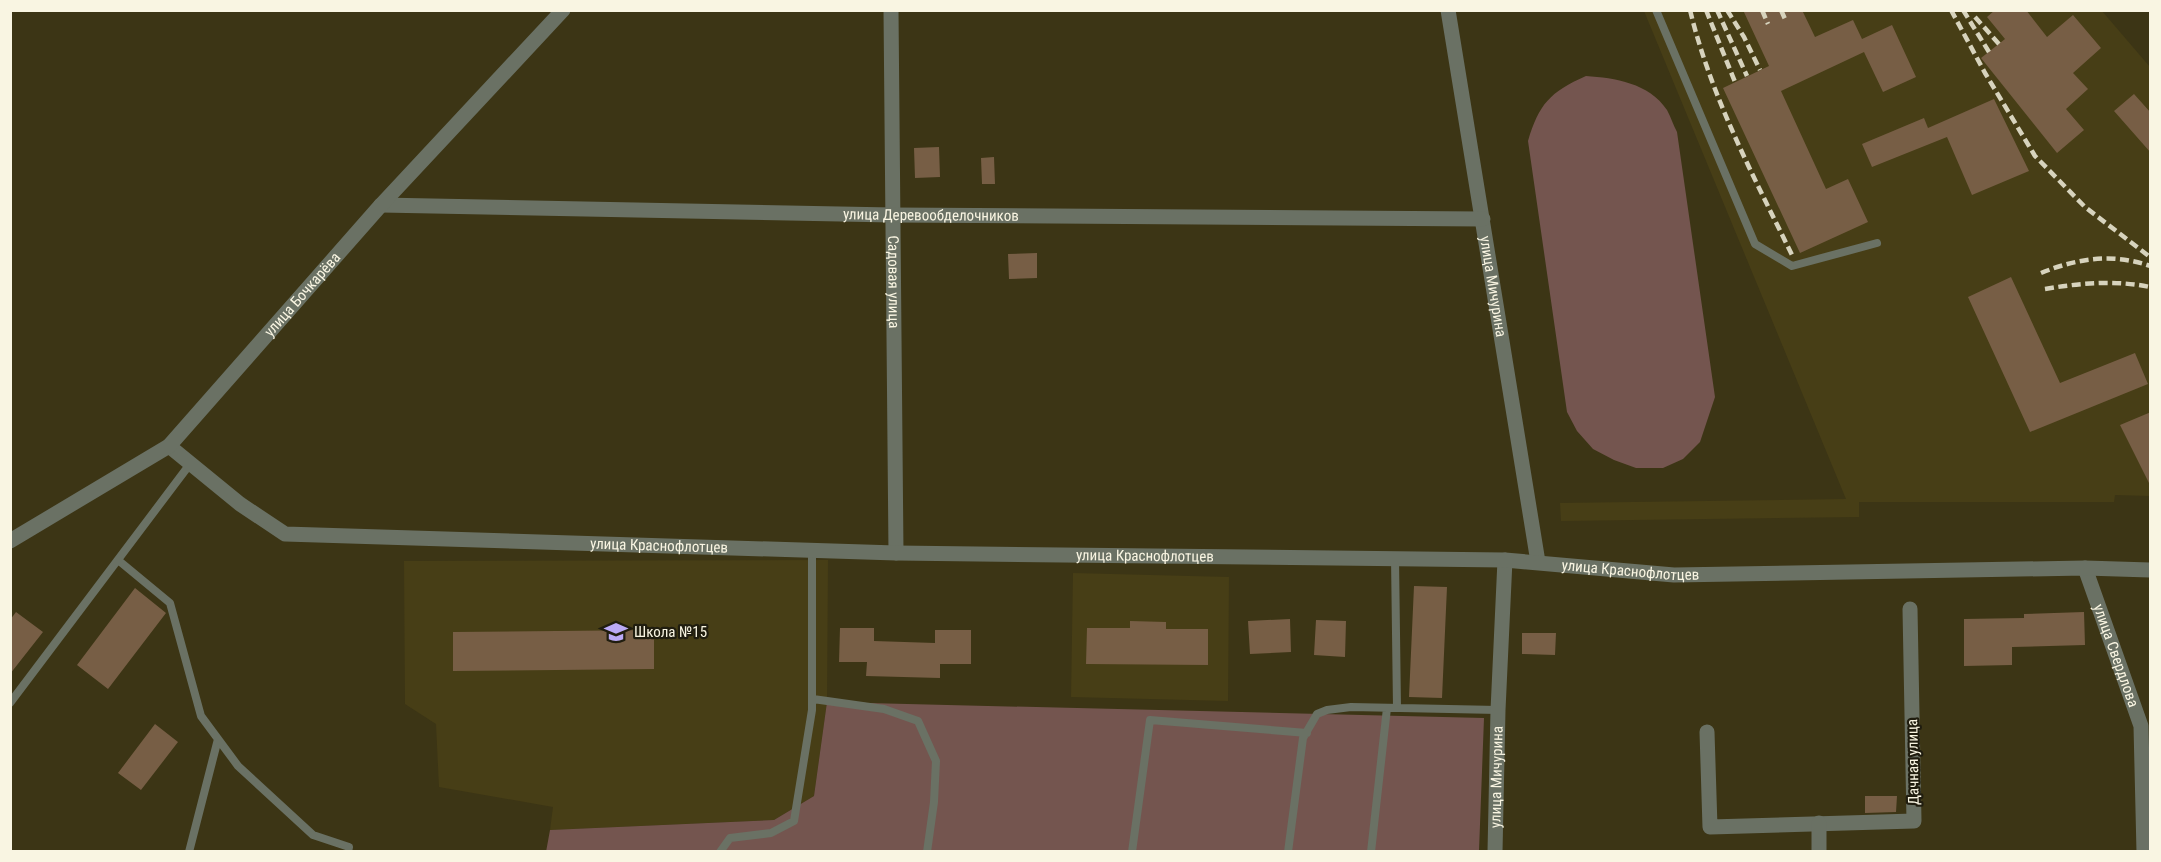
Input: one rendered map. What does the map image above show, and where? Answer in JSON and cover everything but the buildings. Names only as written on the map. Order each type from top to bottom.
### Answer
[{"type":"street","name":"улица Бочкарёва","points":[[10,541],[170,446],[381,205],[563,10]]},
{"type":"street","name":"Садовая улица","points":[[891,10],[896,553]]},
{"type":"street","name":"улица Мичурина","points":[[1448,10],[1538,562]]},
{"type":"street","name":"улица Деревообделочников","points":[[381,205],[892,215],[1483,219]]},
{"type":"street","name":"улица Краснофлотцев","points":[[170,446],[240,504],[285,534],[896,553],[1506,560],[1674,575],[2085,568],[2151,570]]},
{"type":"street","name":"улица Мичурина","points":[[1495,852],[1498,710],[1506,560]]},
{"type":"street","name":"улица Свердлова","points":[[2085,568],[2141,726],[2144,852]]},
{"type":"street","name":"Дачная улица","points":[[1707,732],[1710,827],[1914,821],[1910,609]]},
{"type":"street","points":[[1819,824],[1819,852]]},
{"type":"lane","points":[[1656,10],[1755,244],[1792,266],[1877,243]]},
{"type":"lane","points":[[10,703],[190,464]]},
{"type":"lane","points":[[720,852],[730,838],[771,833],[794,821],[813,699],[812,549]]},
{"type":"lane","points":[[1395,558],[1397,708]]},
{"type":"lane","points":[[118,560],[170,603],[201,716],[238,766],[313,835],[349,848],[348,852]]},
{"type":"lane","points":[[813,699],[884,709],[918,721],[936,761],[927,852]]},
{"type":"lane","points":[[1288,852],[1303,738],[1317,714],[1327,710],[1351,707],[1498,710]]},
{"type":"lane","points":[[1371,852],[1387,708]]},
{"type":"lane","points":[[1132,852],[1150,720],[1307,732]]},
{"type":"lane","points":[[189,852],[218,739]]},
{"type":"shaded area","points":[[1644,11],[2102,11],[2150,67],[2150,496],[2115,495],[2114,502],[1859,502],[1859,517],[1561,521],[1560,503],[1846,499]]},
{"type":"shaded area","points":[[1586,76],[1608,78],[1631,84],[1651,94],[1667,110],[1677,132],[1715,397],[1700,442],[1683,459],[1663,468],[1636,468],[1593,449],[1577,431],[1567,412],[1528,141],[1537,117],[1548,101],[1563,88]]},
{"type":"shaded area","name":"Школа №15","points":[[828,560],[827,702],[814,796],[774,820],[550,830],[553,807],[439,787],[436,724],[405,704],[404,561]]},
{"type":"shaded area","points":[[1073,573],[1229,577],[1228,701],[1071,697]]},
{"type":"shaded area","points":[[827,702],[1484,718],[1479,851],[546,852],[550,830],[774,820],[814,796]]},
{"type":"railway","points":[[1690,10],[1721,105],[1792,255]]},
{"type":"railway","points":[[1706,10],[1735,82]]},
{"type":"railway","points":[[1717,10],[1747,76]]},
{"type":"railway","points":[[1727,10],[1744,37],[1760,70]]},
{"type":"railway","points":[[1762,10],[1768,24]]},
{"type":"railway","points":[[1781,10],[1785,19]]},
{"type":"railway","points":[[1951,10],[1985,73],[2035,156],[2085,207],[2150,257]]},
{"type":"railway","points":[[1963,10],[1989,52]]},
{"type":"railway","points":[[1975,17],[1999,44]]},
{"type":"railway","points":[[2041,273],[2068,264],[2096,259],[2123,260],[2150,266]]},
{"type":"railway","points":[[2045,289],[2098,283],[2150,287]]},
{"type":"place","name":"Школа №15","points":[[616,632]]}]
